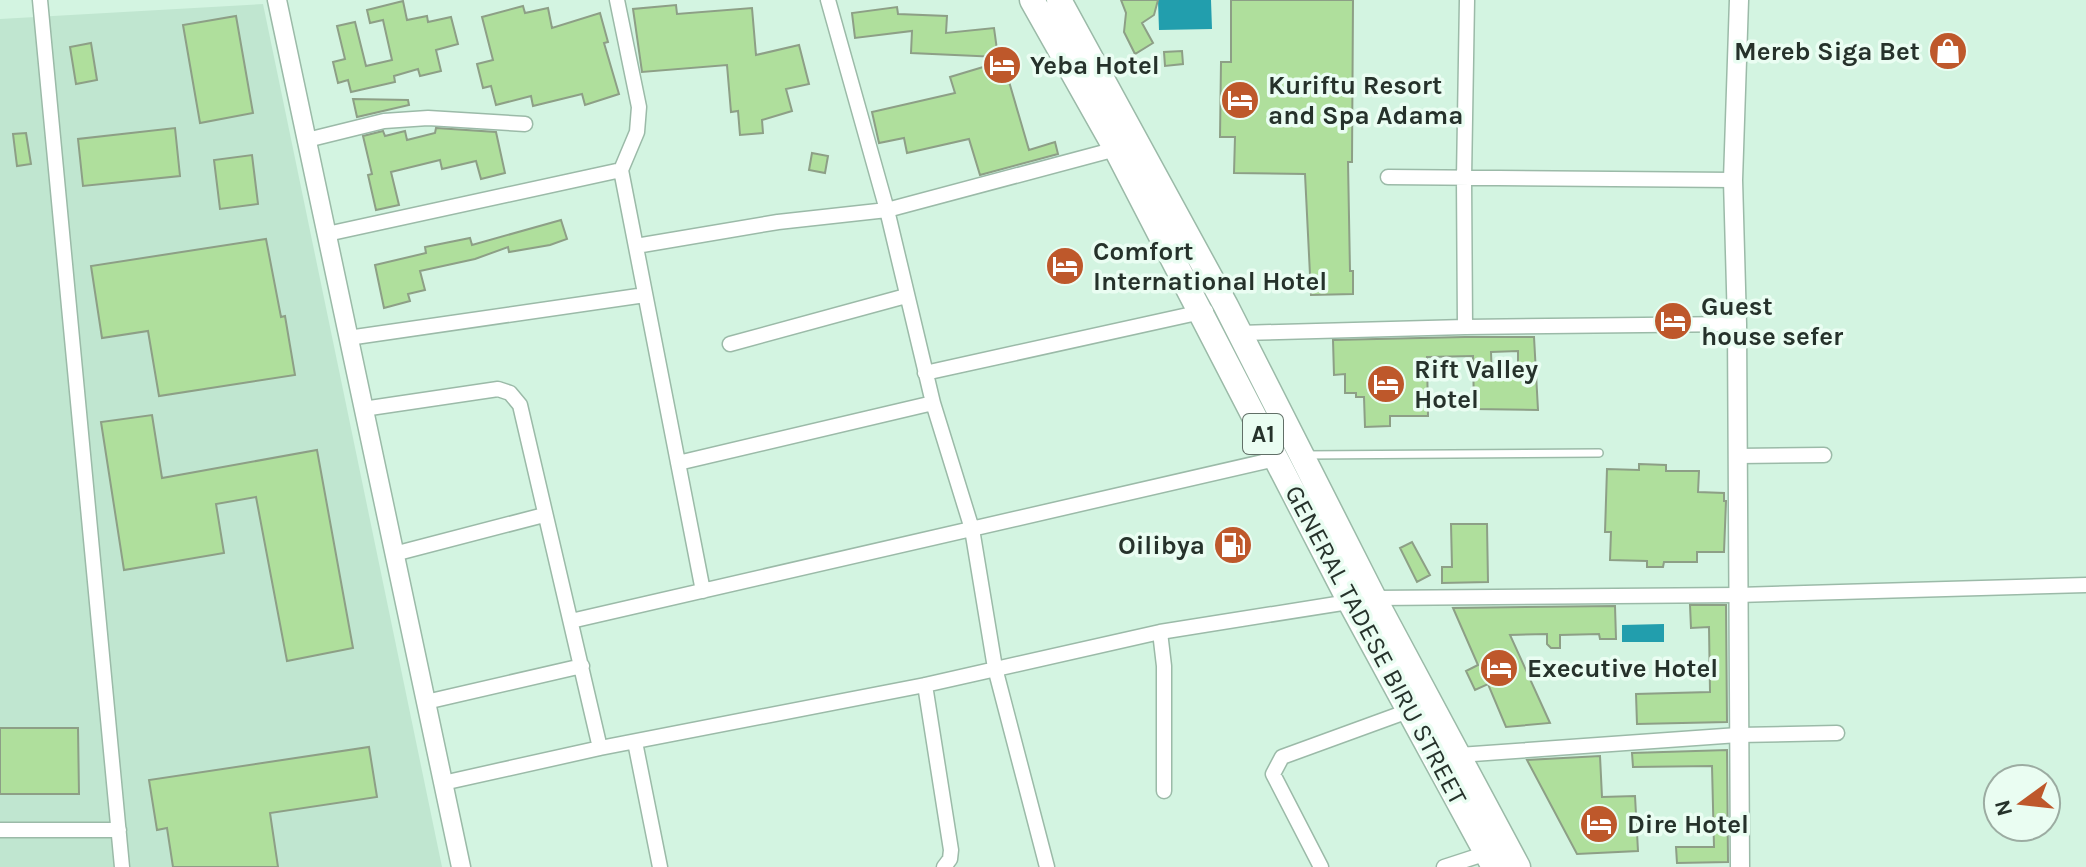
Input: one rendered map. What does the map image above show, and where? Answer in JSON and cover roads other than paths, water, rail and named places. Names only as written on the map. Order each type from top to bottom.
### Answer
[{"type":"main road","name":"GENERAL TADESE BIRU STREET","points":[[1032,0],[1116,149],[1201,313],[1288,457],[1362,600],[1411,710],[1491,860]]},
{"type":"main road","name":"GENERAL TADESE BIRU STREET","points":[[1059,0],[1226,306],[1288,457]]},
{"type":"main road","name":"GENERAL TADESE BIRU STREET","points":[[1362,600],[1459,755],[1518,867]]},
{"type":"street","points":[[40,0],[122,867]]},
{"type":"street","points":[[277,0],[461,867]]},
{"type":"street","points":[[617,0],[639,107],[637,132],[621,170],[703,591]]},
{"type":"street","points":[[828,0],[887,210],[933,403],[972,529],[995,668],[1047,867]]},
{"type":"street","points":[[1465,327],[1467,0]]},
{"type":"street","points":[[1739,0],[1733,180],[1737,324],[1740,867]]},
{"type":"street","points":[[307,140],[384,121],[428,118],[525,124]]},
{"type":"street","points":[[636,246],[778,222],[887,210],[1116,149]]},
{"type":"street","points":[[327,234],[621,170]]},
{"type":"street","points":[[1388,177],[1733,180]]},
{"type":"street","points":[[348,338],[645,295]]},
{"type":"street","points":[[730,344],[906,296]]},
{"type":"street","points":[[925,373],[1226,306]]},
{"type":"street","points":[[1239,333],[1737,324]]},
{"type":"street","points":[[363,409],[498,389],[510,393],[520,405],[600,748]]},
{"type":"street","points":[[678,463],[933,403]]},
{"type":"street","points":[[1737,456],[1824,455]]},
{"type":"street","points":[[571,621],[1288,457]]},
{"type":"street","points":[[394,554],[544,515]]},
{"type":"street","points":[[443,783],[600,748],[925,685],[1160,632],[1362,600],[1738,595],[2086,585]]},
{"type":"street","points":[[1160,632],[1164,666],[1164,791]]},
{"type":"street","points":[[426,702],[582,666]]},
{"type":"street","points":[[925,685],[951,850],[950,859],[944,867]]},
{"type":"street","points":[[1321,867],[1273,774],[1275,766],[1282,757],[1411,710]]},
{"type":"street","points":[[1459,755],[1738,735],[1837,733]]},
{"type":"street","points":[[635,742],[660,867]]},
{"type":"street","points":[[0,830],[119,830]]},
{"type":"street","points":[[1444,867],[1491,860]]},
{"type":"lane","points":[[1288,457],[1599,453]]},
{"type":"water","points":[[1158,0],[1211,0],[1212,29],[1159,30]]},
{"type":"water","points":[[1664,624],[1664,642],[1622,642],[1622,625]]},
{"type":"place","name":"Mereb Siga Bet","points":[[1948,51]]},
{"type":"place","name":"Yeba Hotel","points":[[1002,65]]},
{"type":"place","name":"Kuriftu Resort and Spa Adama","points":[[1240,100]]},
{"type":"place","name":"Comfort International Hotel","points":[[1065,266]]},
{"type":"place","name":"Guest house sefer","points":[[1673,321]]},
{"type":"place","name":"Rift Valley Hotel","points":[[1386,384]]},
{"type":"place","name":"Oilibya","points":[[1233,545]]},
{"type":"place","name":"Executive Hotel","points":[[1499,668]]},
{"type":"place","name":"Dire Hotel","points":[[1599,824]]}]
